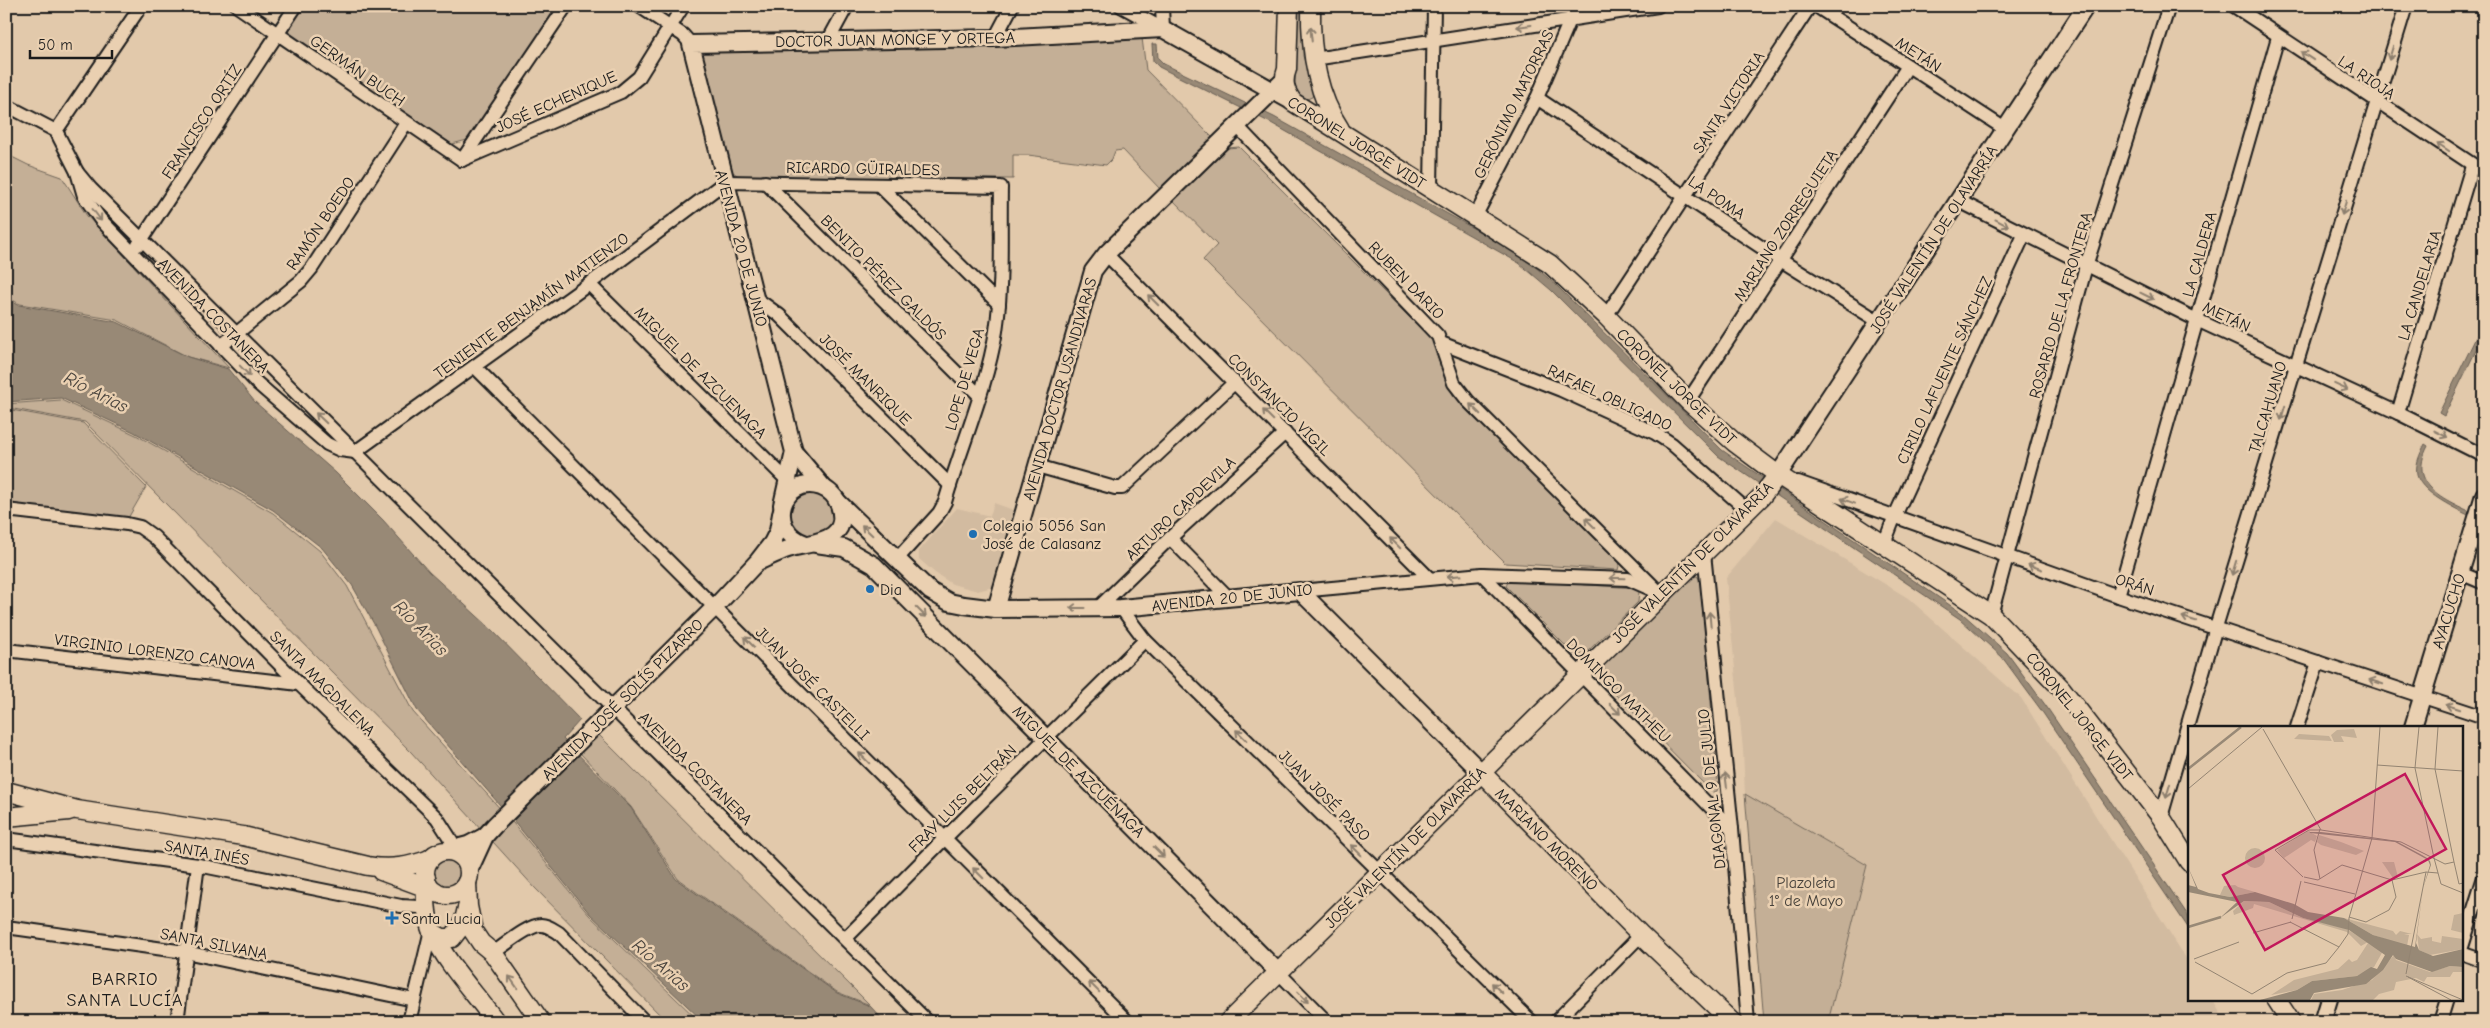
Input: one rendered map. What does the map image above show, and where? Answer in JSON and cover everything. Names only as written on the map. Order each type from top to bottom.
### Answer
[{"type":"main road","points":[[1289,6],[1282,79],[1295,103],[1311,104],[1320,89]]},
{"type":"main road","points":[[1311,6],[1314,59],[1320,89],[1340,130]]},
{"type":"main road","points":[[1282,79],[1314,59]]},
{"type":"main road","name":"CORONEL JORGE VIDT","points":[[1295,103],[1476,215],[1550,264],[1606,316],[1688,402],[1776,478],[1884,544],[1991,616],[2061,688],[2161,817],[2188,860]]},
{"type":"main road","name":"JOSÉ VALENTÍN DE OLAVARRÍA","points":[[1228,1022],[1662,595],[1747,510],[1776,478]]},
{"type":"main road","name":"MARIANO MORENO","points":[[1481,772],[1641,935],[1732,1022]]},
{"type":"main road","name":"AVENIDA JOSÉ SOLÍS PIZARRO","points":[[6,791],[77,810],[243,836],[387,869],[455,861]]},
{"type":"main road","name":"AVENIDA JOSÉ SOLÍS PIZARRO","points":[[6,817],[77,810]]},
{"type":"main road","points":[[455,861],[425,868],[432,932],[449,959],[496,1022]]},
{"type":"main road","points":[[428,890],[453,894],[461,890],[455,861]]},
{"type":"main road","points":[[455,861],[473,931],[541,1022]]},
{"type":"main road","name":"AVENIDA JOSÉ SOLÍS PIZARRO","points":[[368,866],[428,890]]},
{"type":"main road","points":[[432,932],[442,938],[452,938],[463,924],[468,906]]},
{"type":"main road","points":[[449,959],[455,947],[461,942],[487,948]]},
{"type":"main road","points":[[2277,1000],[2291,1022]]},
{"type":"street","points":[[6,105],[56,131],[141,6]]},
{"type":"street","name":"GERMÁN BUCH","points":[[237,6],[462,160]]},
{"type":"street","name":"FRANCISCO ORTÍZ","points":[[132,252],[142,240],[296,6]]},
{"type":"street","points":[[462,160],[566,6]]},
{"type":"street","points":[[639,6],[672,27],[691,44]]},
{"type":"street","name":"JOSÉ ECHENIQUE","points":[[462,160],[621,92],[638,77],[672,27],[683,6]]},
{"type":"street","points":[[828,41],[846,6]]},
{"type":"street","points":[[995,38],[1012,6]]},
{"type":"street","name":"CORONEL JORGE VIDT","points":[[1120,6],[1163,29],[1282,79]]},
{"type":"street","points":[[1162,6],[1163,29]]},
{"type":"street","points":[[1431,188],[1434,6]]},
{"type":"street","name":"GERÓNIMO MATORRAS","points":[[1476,215],[1537,98],[1576,6]]},
{"type":"street","points":[[1314,59],[1433,39],[1658,6]]},
{"type":"street","name":"SANTA VICTORIA","points":[[1606,316],[1810,6]]},
{"type":"street","name":"METÁN","points":[[1816,6],[2005,129]]},
{"type":"street","name":"JOSÉ VALENTÍN DE OLAVARRÍA","points":[[1776,478],[2086,6]]},
{"type":"street","name":"ROSARIO DE LA FRONTERA","points":[[1991,616],[2086,266],[2170,6]]},
{"type":"street","name":"LA RIOJA","points":[[2234,6],[2478,169]]},
{"type":"street","name":"TALCAHUANO","points":[[2161,817],[2216,627],[2406,6]]},
{"type":"street","name":"DOCTOR JUAN MONGE Y ORTEGA","points":[[691,44],[995,38],[1163,29]]},
{"type":"street","name":"LA CALDERA","points":[[2118,596],[2278,37]]},
{"type":"street","name":"AVENIDA 20 DE JUNIO","points":[[691,44],[725,182],[757,299],[794,452],[782,510]]},
{"type":"street","name":"MARIANO ZORREGUIETA","points":[[1688,402],[1908,66]]},
{"type":"street","name":"AVENIDA DOCTOR USANDIVARAS","points":[[996,609],[1093,271],[1106,254],[1248,116],[1282,79]]},
{"type":"street","name":"LA POMA","points":[[1537,98],[1686,195],[1782,261],[1878,321]]},
{"type":"street","name":"RUBEN DARIO","points":[[1248,116],[1438,336],[1454,383],[1468,402],[1662,595]]},
{"type":"street","name":"RAMÓN BOEDO","points":[[221,346],[301,281],[312,268],[406,123]]},
{"type":"street","name":"AVENIDA COSTANERA","points":[[56,131],[77,172],[84,196],[100,219],[257,383],[327,444],[340,450],[355,452]]},
{"type":"street","name":"LA CANDELARIA","points":[[2398,413],[2478,169]]},
{"type":"street","name":"AVENIDA COSTANERA","points":[[77,172],[142,240],[612,709],[846,938],[928,1022]]},
{"type":"street","name":"RICARDO GÜIRALDES","points":[[725,182],[1001,186]]},
{"type":"street","name":"TENIENTE BENJAMÍN MATIENZO","points":[[355,452],[589,284],[725,182]]},
{"type":"street","name":"BENITO PÉREZ GALDÓS","points":[[766,182],[979,395]]},
{"type":"street","points":[[879,184],[999,304]]},
{"type":"street","name":"LOPE DE VEGA","points":[[897,559],[939,513],[979,395],[995,333],[999,304],[1001,186]]},
{"type":"street","name":"METÁN","points":[[1959,201],[2197,320],[2398,413],[2484,456]]},
{"type":"street","name":"CIRILO LAFUENTE SÁNCHEZ","points":[[1884,544],[1894,518],[2024,235]]},
{"type":"street","name":"CONSTANCIO VIGIL","points":[[1106,254],[1429,578]]},
{"type":"street","name":"MIGUEL DE AZCUENAGA","points":[[589,284],[789,482]]},
{"type":"street","name":"JOSÉ MANRIQUE","points":[[757,299],[779,315],[950,485]]},
{"type":"street","name":"RAFAEL OBLIGADO","points":[[1441,343],[1561,390],[1655,433],[1672,444],[1747,510]]},
{"type":"street","name":"JUAN JOSÉ CASTELLI","points":[[474,367],[1128,1022]]},
{"type":"street","points":[[1038,466],[1115,488],[1122,488],[1235,382]]},
{"type":"street","name":"ARTURO CAPDEVILA","points":[[1098,608],[1170,538],[1286,433]]},
{"type":"street","name":"AVENIDA 20 DE JUNIO","points":[[794,452],[824,488]]},
{"type":"street","name":"ORÁN","points":[[1776,478],[2118,596],[2484,717]]},
{"type":"street","points":[[814,485],[824,488],[837,501],[840,510],[838,528],[825,541],[811,544],[790,537],[785,530],[782,510],[787,496],[794,490],[814,485]]},
{"type":"street","name":"AVENIDA 20 DE JUNIO","points":[[837,501],[938,597],[964,605],[996,609],[1121,608],[1482,574],[1628,579],[1662,595]]},
{"type":"street","name":"SANTA MAGDALENA","points":[[6,510],[127,524],[140,528],[154,537],[299,684],[437,818],[455,861]]},
{"type":"street","name":"AVENIDA JOSÉ SOLÍS PIZARRO","points":[[455,861],[490,831],[715,607],[758,561],[775,537],[782,510]]},
{"type":"street","name":"AYACUCHO","points":[[2413,726],[2479,510]]},
{"type":"street","points":[[1170,538],[1229,598]]},
{"type":"street","name":"AVENIDA JOSÉ SOLÍS PIZARRO","points":[[758,561],[811,544]]},
{"type":"street","name":"MIGUEL DE AZCUÉNAGA","points":[[811,544],[844,548],[874,565],[1327,1022]]},
{"type":"street","name":"DIAGONAL 9 DE JULIO","points":[[1704,552],[1732,829],[1748,1022]]},
{"type":"street","points":[[2460,573],[2484,583]]},
{"type":"street","name":"DOMINGO MATHEU","points":[[1482,574],[1732,829]]},
{"type":"street","name":"MARIANO MORENO","points":[[1300,591],[1481,772]]},
{"type":"street","name":"JUAN JOSÉ PASO","points":[[1121,608],[1146,640],[1532,1022]]},
{"type":"street","name":"FRAY LUIS BELTRÁN","points":[[846,938],[1146,640]]},
{"type":"street","name":"VIRGINIO LORENZO CANOVA","points":[[6,650],[299,684]]},
{"type":"street","points":[[2297,726],[2318,662]]},
{"type":"street","name":"AVENIDA JOSÉ SOLÍS PIZARRO","points":[[455,861],[468,845],[490,831]]},
{"type":"street","name":"SANTA INÉS","points":[[6,839],[198,865],[401,906],[419,908],[428,890]]},
{"type":"street","points":[[177,1022],[198,865]]},
{"type":"street","points":[[2462,949],[2484,877]]},
{"type":"street","name":"SANTA INÉS","points":[[401,906],[421,918],[432,932]]},
{"type":"street","points":[[487,948],[530,928],[540,925],[550,927],[559,933],[645,1022]]},
{"type":"street","name":"SANTA SILVANA","points":[[6,928],[185,952],[414,1000]]},
{"type":"street","points":[[409,1022],[432,932]]},
{"type":"street","points":[[1555,1022],[1641,935]]},
{"type":"street","points":[[2462,952],[2484,961]]},
{"type":"street","points":[[2322,1022],[2329,1000]]},
{"type":"street","points":[[2440,1022],[2447,1000]]},
{"type":"shaded area","name":"Colegio 5056 San José de Calasanz","points":[[994,503],[1019,512],[996,586],[978,591],[952,584],[919,559],[919,551],[957,508],[990,516]]},
{"type":"shaded area","points":[[1776,518],[1908,598],[2021,698],[2188,961],[2188,1000],[2213,1000],[2219,1011],[2220,1022],[1828,1022],[1867,865],[1745,794],[1743,750],[1726,578]]},
{"type":"green space","points":[[301,6],[558,6],[467,140],[452,144],[291,36],[289,25]]},
{"type":"green space","points":[[1297,6],[1303,6],[1303,56],[1314,91],[1312,97],[1307,99],[1298,95],[1295,88]]},
{"type":"green space","points":[[1142,38],[1146,70],[1213,138],[1160,189],[1123,150],[1115,151],[1112,159],[1106,165],[1028,155],[1013,155],[1013,179],[740,177],[730,170],[700,58],[706,51]]},
{"type":"green space","points":[[1239,147],[1433,341],[1453,395],[1620,562],[1618,570],[1505,563],[1203,260],[1217,245],[1173,200],[1227,148]]},
{"type":"green space","points":[[6,154],[28,165],[62,177],[87,216],[229,368],[188,357],[117,320],[20,304],[6,297]]},
{"type":"green space","points":[[61,400],[136,435],[273,513],[320,551],[347,586],[413,712],[513,823],[589,915],[700,1022],[667,1022],[535,888],[411,752],[85,422],[8,408],[6,404]]},
{"type":"green space","points":[[6,409],[83,423],[146,487],[127,520],[6,504]]},
{"type":"green space","points":[[818,491],[836,504],[830,534],[800,538],[789,520],[789,511],[799,493]]},
{"type":"green space","points":[[1697,576],[1701,581],[1718,787],[1717,791],[1712,792],[1602,681],[1597,673],[1600,667],[1691,577]]},
{"type":"green space","points":[[1509,580],[1636,588],[1639,591],[1638,602],[1584,655],[1574,654],[1506,586]]},
{"type":"green space","points":[[598,734],[870,1005],[837,992],[678,879],[631,807],[580,753]]},
{"type":"green space","name":"Plazoleta 1° de Mayo","points":[[1745,794],[1867,865],[1828,1022],[1764,1022]]},
{"type":"green space","points":[[448,856],[459,861],[464,872],[459,883],[448,888],[437,883],[432,872],[437,861]]},
{"type":"water","points":[[1152,44],[1157,44],[1158,58],[1164,64],[1274,117],[1523,256],[1557,286],[1722,450],[1963,614],[2007,653],[2046,706],[2188,916],[2188,928],[2041,710],[2002,657],[1960,619],[1718,456],[1551,290],[1519,263],[1271,123],[1159,67],[1153,61]]},
{"type":"water","name":"Río Arias","points":[[6,299],[19,305],[117,322],[188,357],[228,369],[255,402],[336,473],[383,520],[429,572],[488,626],[580,720],[563,739],[631,808],[676,879],[837,993],[870,1006],[885,1022],[704,1022],[590,914],[513,820],[417,710],[374,624],[352,585],[322,548],[273,510],[134,432],[61,398],[6,402]]},
{"type":"water","points":[[2484,321],[2484,334],[2444,416],[2439,413]]},
{"type":"water","points":[[2425,444],[2428,446],[2422,461],[2423,473],[2427,483],[2446,500],[2484,518],[2484,523],[2436,497],[2421,483],[2417,475],[2417,463]]},
{"type":"place","name":"Colegio 5056 San José de Calasanz","points":[[973,534]]},
{"type":"place","name":"Dia","points":[[870,589]]},
{"type":"place","name":"Santa Lucia","points":[[392,918]]},
{"type":"district","name":"BARRIO SANTA LUCÍA","points":[[125,990]]}]
